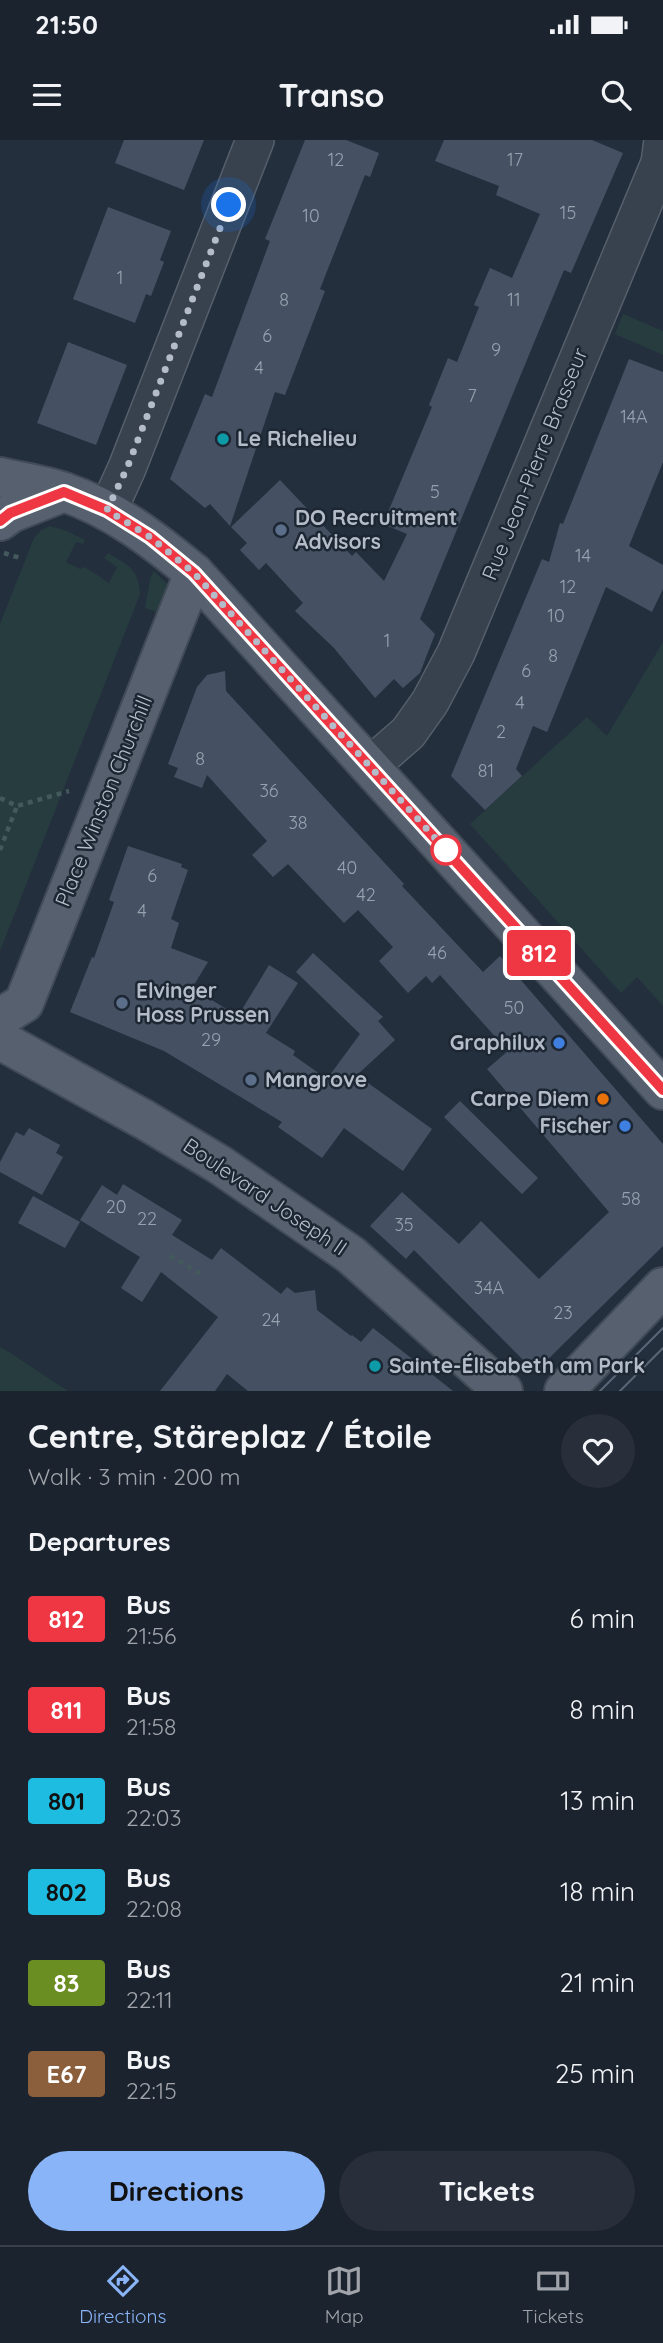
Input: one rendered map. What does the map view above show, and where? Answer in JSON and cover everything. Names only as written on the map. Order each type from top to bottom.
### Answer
[{"type":"main road","points":[[0,477],[64,492],[107,510],[150,537],[194,573],[663,1090]]},
{"type":"main road","points":[[0,522],[10,513],[64,492]]},
{"type":"main road","name":"Place Winston Churchill","points":[[0,1018],[24,1003],[194,573]]},
{"type":"main road","name":"Boulevard Joseph II","points":[[0,1040],[220,1165],[351,1255],[503,1391]]},
{"type":"main road","points":[[564,1391],[663,1287]]},
{"type":"street","points":[[107,510],[127,468],[254,140]]},
{"type":"street","name":"Rue Jean-Pierre Brasseur","points":[[370,766],[408,733],[430,702],[456,653],[660,163],[663,140]]},
{"type":"path","points":[[0,798],[17,806],[69,791]]},
{"type":"path","points":[[0,850],[17,806]]},
{"type":"path","points":[[170,1255],[201,1275]]},
{"type":"green space","points":[[623,314],[663,331],[663,355],[615,334]]},
{"type":"green space","points":[[50,526],[85,540],[83,544],[76,542],[66,562],[80,569],[85,567],[109,583],[117,567],[104,558],[108,553],[131,568],[137,578],[140,594],[0,951],[0,624],[34,538],[41,530]]},
{"type":"green space","points":[[154,571],[170,587],[168,616],[145,608]]},
{"type":"green space","points":[[663,642],[663,1006],[637,977],[621,993],[470,824],[587,717],[607,736]]},
{"type":"green space","points":[[0,1347],[9,1352],[68,1391],[0,1391]]},
{"type":"building","points":[[124,140],[204,140],[184,190],[115,163]]},
{"type":"building","points":[[305,140],[346,140],[379,153],[370,177],[365,175],[320,289],[325,291],[285,395],[275,392],[230,526],[210,504],[205,508],[170,479],[205,394],[212,397],[270,241],[265,239]]},
{"type":"building","points":[[444,140],[592,140],[623,153],[571,273],[564,270],[420,619],[435,634],[420,673],[403,688],[394,679],[375,698],[334,648],[295,611],[303,603],[266,563],[259,570],[240,550],[247,543],[231,527],[280,480],[352,556],[356,552],[384,581],[407,534],[383,524],[432,407],[429,405],[448,358],[457,362],[479,307],[474,305],[490,268],[512,278],[540,214],[496,195],[499,186],[435,161]]},
{"type":"building","points":[[108,207],[171,231],[160,260],[164,262],[151,296],[146,294],[135,323],[73,299]]},
{"type":"building","points":[[68,342],[127,365],[96,445],[37,423]]},
{"type":"building","points":[[629,359],[663,372],[663,462],[629,546],[663,565],[663,589],[652,612],[606,587],[547,732],[533,726],[516,769],[522,776],[485,810],[451,776],[542,559],[549,562],[560,523],[563,524]]},
{"type":"building","points":[[225,671],[226,691],[404,884],[402,886],[483,972],[500,956],[663,1144],[663,1246],[535,1372],[414,1250],[406,1259],[370,1226],[402,1192],[459,1244],[481,1221],[539,1279],[609,1212],[487,1069],[508,1051],[440,975],[432,983],[426,976],[408,993],[379,961],[393,947],[358,910],[344,923],[288,864],[273,877],[252,855],[267,841],[207,775],[202,788],[174,777],[178,768],[168,764],[197,687],[207,675]]},
{"type":"building","points":[[128,846],[182,864],[181,867],[188,870],[171,919],[179,923],[171,948],[208,962],[192,988],[238,1016],[269,965],[298,983],[266,1033],[295,1051],[293,1055],[327,1079],[360,1034],[296,972],[313,953],[383,1017],[378,1021],[395,1040],[357,1075],[432,1129],[403,1171],[344,1128],[322,1158],[278,1127],[282,1122],[164,1051],[70,1012],[92,957],[94,958],[114,902],[109,900]]},
{"type":"building","points":[[460,1101],[538,1178],[522,1194],[444,1117]]},
{"type":"building","points":[[29,1128],[60,1145],[56,1153],[63,1157],[42,1195],[0,1172],[0,1162],[16,1132],[24,1136]]},
{"type":"building","points":[[123,1184],[182,1220],[172,1235],[212,1260],[221,1248],[281,1294],[287,1287],[295,1293],[315,1290],[317,1310],[351,1336],[361,1342],[373,1328],[453,1391],[248,1391],[227,1374],[215,1391],[160,1391],[218,1317],[161,1272],[142,1302],[121,1288],[140,1257],[80,1220],[102,1185],[117,1195]]},
{"type":"building","points":[[33,1196],[80,1222],[65,1248],[18,1223]]},
{"type":"tram line","points":[[600,1391],[663,1328]]},
{"type":"tram line","points":[[620,1391],[663,1348]]},
{"type":"bus line","name":"812","points":[[0,521],[10,513],[64,492],[107,510],[150,537],[194,573],[663,1090]]},
{"type":"place","name":"Le Richelieu","points":[[223,439]]},
{"type":"place","name":"DO Recruitment Advisors","points":[[281,530]]},
{"type":"place","name":"Elvinger Hoss Prussen","points":[[122,1003]]},
{"type":"place","name":"Graphilux","points":[[559,1043]]},
{"type":"place","name":"Mangrove","points":[[251,1080]]},
{"type":"place","name":"Carpe Diem","points":[[603,1099]]},
{"type":"place","name":"Fischer","points":[[625,1126]]},
{"type":"place","name":"Sainte-Élisabeth am Park","points":[[375,1366]]},
{"type":"route","points":[[229,205],[127,468],[107,510],[150,537],[194,573],[446,850]]}]
